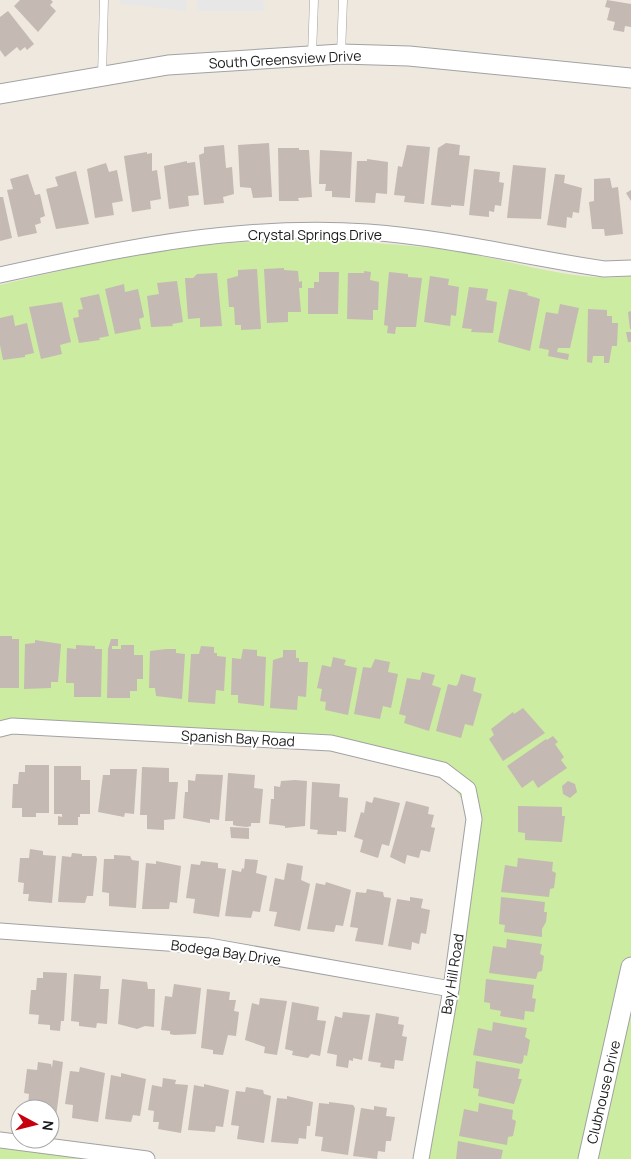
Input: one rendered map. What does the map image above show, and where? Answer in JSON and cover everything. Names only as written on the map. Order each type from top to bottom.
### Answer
[{"type":"street","name":"South Greensview Drive","points":[[0,94],[168,65],[341,54],[409,56],[631,78]]},
{"type":"street","name":"Crystal Springs Drive","points":[[0,275],[108,250],[245,233],[289,232],[366,232],[430,238],[604,269],[631,268]]},
{"type":"street","name":"Spanish Bay Road","points":[[0,729],[12,726],[331,743],[443,770],[468,789]]},
{"type":"street","name":"Bay Hill Road","points":[[421,1159],[451,989],[474,819],[468,789]]},
{"type":"street","name":"Bodega Bay Drive","points":[[0,931],[209,946],[451,989]]},
{"type":"street","name":"Clubhouse Drive","points":[[592,1158],[631,967]]},
{"type":"street","points":[[0,1140],[147,1159]]},
{"type":"lane","points":[[102,76],[104,0]]},
{"type":"lane","points":[[312,56],[314,0]]},
{"type":"lane","points":[[341,54],[343,0]]},
{"type":"green space","points":[[326,240],[394,244],[462,252],[547,270],[592,277],[612,278],[631,276],[631,1159],[417,1159],[440,1034],[468,823],[462,800],[455,789],[444,780],[436,776],[348,751],[10,733],[0,736],[0,285],[70,268],[164,250],[240,242]]},
{"type":"green space","points":[[0,1145],[10,1146],[10,1149],[31,1149],[108,1159],[0,1159]]},
{"type":"shaded area","points":[[120,0],[187,0],[186,11],[119,3]]},
{"type":"shaded area","points":[[197,0],[264,0],[263,11],[197,11]]},
{"type":"building","points":[[20,0],[51,0],[53,2],[50,5],[56,11],[38,32],[14,6]]},
{"type":"building","points":[[607,0],[631,4],[631,27],[625,26],[624,32],[613,30],[615,22],[607,20],[610,8],[605,7]]},
{"type":"building","points":[[8,11],[34,44],[27,50],[25,47],[20,51],[17,47],[5,57],[0,50],[0,17]]},
{"type":"building","points":[[269,143],[272,197],[253,198],[251,188],[240,187],[238,145]]},
{"type":"building","points":[[446,143],[460,145],[459,155],[470,156],[464,206],[431,205],[438,148]]},
{"type":"building","points":[[224,145],[226,168],[232,167],[234,194],[223,197],[224,203],[204,205],[199,155],[204,153],[204,147]]},
{"type":"building","points":[[407,145],[430,147],[424,204],[404,202],[405,196],[394,195],[398,166],[402,167]]},
{"type":"building","points":[[278,148],[309,150],[312,197],[298,198],[299,201],[279,201]]},
{"type":"building","points":[[320,150],[352,152],[350,198],[332,197],[332,191],[325,191],[326,184],[319,184]]},
{"type":"building","points":[[147,152],[147,154],[152,153],[152,171],[157,170],[161,199],[150,201],[151,209],[132,212],[124,156]]},
{"type":"building","points":[[367,159],[388,162],[387,194],[376,193],[375,203],[355,202],[357,161],[367,161]]},
{"type":"building","points":[[187,161],[187,163],[195,162],[199,195],[188,196],[189,206],[169,209],[164,166]]},
{"type":"building","points":[[106,163],[109,172],[117,170],[123,201],[112,203],[114,215],[95,218],[87,169]]},
{"type":"building","points":[[513,165],[546,168],[541,219],[507,218]]},
{"type":"building","points":[[474,169],[500,172],[499,182],[504,183],[501,206],[495,205],[494,212],[489,211],[489,217],[469,215]]},
{"type":"building","points":[[76,171],[89,224],[56,229],[46,189],[58,186],[55,177]]},
{"type":"building","points":[[28,174],[35,195],[40,194],[45,216],[40,218],[41,223],[35,225],[37,233],[18,237],[7,190],[13,189],[10,179]]},
{"type":"building","points":[[555,174],[565,175],[564,183],[582,188],[579,213],[573,212],[572,218],[567,217],[566,228],[547,225]]},
{"type":"building","points":[[610,178],[612,188],[618,187],[623,234],[605,236],[604,229],[592,229],[589,202],[594,201],[594,179]]},
{"type":"building","points":[[631,190],[631,201],[626,193]]},
{"type":"building","points":[[0,197],[3,197],[12,238],[0,241]]},
{"type":"building","points":[[284,268],[284,270],[298,271],[299,282],[302,281],[302,288],[299,288],[301,312],[288,312],[288,322],[267,323],[264,269]]},
{"type":"building","points":[[257,269],[261,329],[241,330],[241,325],[235,325],[234,307],[229,307],[227,279],[238,276],[238,270]]},
{"type":"building","points":[[364,271],[371,272],[370,280],[379,282],[378,310],[373,310],[373,320],[347,319],[348,273],[364,273]]},
{"type":"building","points":[[319,272],[339,272],[338,314],[308,314],[308,288],[314,288],[314,282],[319,282]]},
{"type":"building","points":[[389,272],[408,274],[408,277],[422,278],[416,327],[396,327],[395,334],[387,333],[388,326],[384,325]]},
{"type":"building","points":[[217,273],[222,326],[200,327],[200,318],[188,319],[185,278],[193,278],[197,274]]},
{"type":"building","points":[[430,276],[449,279],[448,285],[459,287],[456,316],[451,315],[450,326],[424,322]]},
{"type":"building","points":[[177,281],[183,322],[172,324],[173,326],[151,327],[147,296],[159,294],[157,283]]},
{"type":"building","points":[[124,284],[125,292],[138,289],[144,317],[139,319],[141,329],[115,334],[105,289]]},
{"type":"building","points":[[469,287],[488,289],[486,300],[497,302],[493,333],[471,332],[472,329],[462,328]]},
{"type":"building","points":[[509,289],[528,293],[527,295],[540,299],[530,351],[498,342]]},
{"type":"building","points":[[99,294],[109,336],[99,338],[100,340],[79,343],[73,318],[79,317],[78,310],[83,309],[80,298]]},
{"type":"building","points":[[62,302],[71,342],[60,345],[62,354],[41,359],[29,307]]},
{"type":"building","points":[[560,304],[579,308],[570,348],[558,348],[557,352],[569,354],[568,360],[548,356],[549,350],[539,348],[546,312],[558,314]]},
{"type":"building","points":[[588,309],[607,310],[607,316],[612,316],[612,323],[618,323],[617,346],[612,346],[609,363],[604,363],[604,356],[593,356],[592,363],[587,362]]},
{"type":"building","points":[[631,311],[631,329],[630,329],[628,312]]},
{"type":"building","points":[[13,315],[15,326],[27,323],[34,353],[25,355],[25,357],[3,360],[0,345],[0,318]]},
{"type":"building","points":[[626,332],[631,332],[631,342],[628,342]]},
{"type":"building","points":[[0,636],[12,636],[12,639],[19,639],[19,688],[0,688]]},
{"type":"building","points":[[111,639],[118,639],[118,646],[112,646],[112,649],[121,649],[121,645],[134,645],[134,655],[143,655],[143,679],[137,679],[137,691],[130,691],[130,698],[107,698],[108,649]]},
{"type":"building","points":[[35,640],[61,644],[58,682],[51,682],[51,688],[24,689],[25,644],[35,643]]},
{"type":"building","points":[[76,645],[95,646],[95,649],[102,649],[101,697],[74,697],[74,683],[66,683],[67,648],[76,649]]},
{"type":"building","points":[[201,646],[214,647],[214,653],[217,653],[217,656],[226,657],[224,691],[216,690],[215,704],[188,702],[191,654],[199,654]]},
{"type":"building","points":[[176,649],[176,653],[185,654],[182,699],[156,696],[155,688],[149,688],[150,651]]},
{"type":"building","points":[[243,649],[257,650],[257,656],[266,657],[264,706],[238,703],[238,695],[231,695],[232,658],[241,659]]},
{"type":"building","points":[[283,650],[296,650],[296,658],[299,658],[299,662],[308,662],[306,697],[298,696],[297,710],[270,708],[273,660],[283,657]]},
{"type":"building","points":[[333,657],[346,660],[344,665],[357,668],[348,715],[325,710],[326,702],[320,701],[322,689],[317,688],[322,665],[331,667]]},
{"type":"building","points":[[375,659],[390,662],[388,672],[398,674],[391,708],[383,706],[380,719],[354,714],[363,667],[371,668]]},
{"type":"building","points":[[422,672],[435,675],[432,685],[441,688],[429,731],[404,723],[406,716],[399,714],[407,678],[420,680]]},
{"type":"building","points":[[461,674],[476,678],[473,691],[482,694],[473,726],[465,724],[461,738],[436,731],[448,684],[456,686]]},
{"type":"building","points":[[523,708],[545,733],[503,761],[489,739],[494,735],[491,729],[513,712],[514,714]]},
{"type":"building","points":[[553,736],[558,742],[555,744],[564,757],[561,760],[567,768],[538,788],[533,780],[522,788],[507,766]]},
{"type":"building","points":[[25,765],[49,765],[49,813],[36,813],[36,817],[22,817],[22,808],[12,808],[13,784],[18,784],[19,772],[25,772]]},
{"type":"building","points":[[54,766],[81,766],[81,780],[90,780],[90,814],[80,814],[78,825],[58,825],[58,816],[62,817],[62,814],[54,814]]},
{"type":"building","points":[[142,767],[169,768],[169,782],[178,782],[175,819],[164,820],[164,830],[147,829],[147,815],[140,815]]},
{"type":"building","points":[[110,769],[137,769],[134,814],[125,813],[124,817],[98,812],[103,775],[110,775]]},
{"type":"building","points":[[228,773],[255,775],[254,788],[263,789],[260,823],[251,823],[251,826],[247,827],[233,825],[233,821],[225,821]]},
{"type":"building","points":[[196,774],[223,775],[219,820],[210,819],[210,823],[183,818],[185,792],[188,792],[188,780],[195,781]]},
{"type":"building","points":[[281,781],[307,781],[305,826],[285,828],[285,826],[269,824],[271,799],[274,799],[274,786],[280,787]]},
{"type":"building","points":[[568,781],[575,784],[577,792],[570,798],[563,794],[562,786]]},
{"type":"building","points":[[312,782],[340,784],[339,797],[348,798],[346,832],[337,831],[337,835],[317,834],[318,830],[310,829]]},
{"type":"building","points":[[374,797],[400,803],[389,846],[382,844],[378,858],[360,852],[363,840],[354,837],[361,812],[364,813],[366,801],[372,803]]},
{"type":"building","points":[[406,801],[429,807],[428,814],[434,815],[431,827],[435,828],[430,852],[421,850],[419,858],[407,855],[405,864],[390,857]]},
{"type":"building","points":[[518,806],[562,807],[562,816],[565,816],[562,842],[525,840],[525,833],[518,832]]},
{"type":"building","points":[[230,827],[249,828],[249,839],[231,838]]},
{"type":"building","points":[[30,849],[43,851],[43,855],[56,856],[52,903],[28,901],[29,894],[23,894],[24,883],[18,882],[20,858],[29,858]]},
{"type":"building","points":[[72,853],[82,854],[82,856],[96,856],[97,859],[93,896],[87,896],[85,903],[58,902],[62,856],[71,857]]},
{"type":"building","points":[[114,855],[130,856],[132,860],[139,861],[136,908],[109,906],[109,893],[102,892],[104,859],[114,859]]},
{"type":"building","points":[[518,858],[553,862],[552,871],[556,873],[554,888],[550,889],[549,897],[501,892],[505,865],[517,867]]},
{"type":"building","points":[[245,859],[258,860],[256,873],[267,876],[260,912],[253,911],[251,918],[225,916],[232,870],[241,872],[242,868],[244,869]]},
{"type":"building","points":[[156,861],[181,866],[177,903],[170,902],[169,909],[142,909],[146,863],[156,864]]},
{"type":"building","points":[[201,861],[218,863],[218,868],[226,869],[219,917],[193,913],[195,899],[186,898],[191,864],[200,865]]},
{"type":"building","points":[[287,863],[303,866],[301,880],[310,884],[300,931],[274,926],[277,912],[269,911],[275,878],[284,880]]},
{"type":"building","points":[[326,882],[351,890],[343,926],[336,925],[334,932],[307,929],[316,883],[325,885]]},
{"type":"building","points":[[367,889],[383,892],[384,897],[391,898],[383,945],[355,941],[358,928],[350,927],[356,892],[366,893]]},
{"type":"building","points":[[410,897],[423,899],[421,908],[430,910],[426,934],[421,933],[419,944],[412,942],[411,950],[388,946],[397,899],[410,901]]},
{"type":"building","points":[[501,897],[545,902],[544,912],[547,912],[546,922],[542,929],[542,937],[504,932],[505,925],[499,924]]},
{"type":"building","points":[[507,939],[542,944],[540,954],[544,956],[542,971],[538,972],[536,979],[489,973],[493,946],[506,948]]},
{"type":"building","points":[[43,972],[67,973],[64,1021],[61,1021],[60,1031],[50,1030],[50,1025],[38,1024],[39,1015],[29,1014],[31,990],[36,990],[37,978],[43,978]]},
{"type":"building","points":[[74,974],[101,976],[100,989],[109,989],[107,1024],[97,1023],[96,1028],[79,1026],[79,1022],[71,1021]]},
{"type":"building","points":[[122,979],[147,982],[148,989],[155,989],[154,1027],[145,1026],[137,1029],[118,1024]]},
{"type":"building","points":[[486,979],[534,985],[532,998],[536,999],[534,1012],[525,1011],[524,1020],[500,1016],[501,1011],[490,1009],[490,1003],[484,1002]]},
{"type":"building","points":[[174,984],[201,988],[196,1034],[174,1035],[170,1034],[170,1031],[161,1030],[165,996],[172,997]]},
{"type":"building","points":[[207,989],[230,992],[229,1000],[236,1000],[234,1011],[239,1012],[236,1036],[228,1035],[223,1055],[213,1054],[213,1050],[201,1048]]},
{"type":"building","points":[[260,998],[287,1001],[277,1055],[264,1053],[265,1047],[245,1040],[252,1003],[259,1005]]},
{"type":"building","points":[[292,1002],[319,1007],[317,1020],[326,1021],[320,1056],[311,1054],[308,1058],[292,1055],[293,1051],[285,1049]]},
{"type":"building","points":[[343,1012],[370,1015],[362,1060],[353,1058],[353,1061],[349,1060],[348,1068],[336,1066],[337,1055],[327,1053],[335,1016],[342,1018]]},
{"type":"building","points":[[376,1013],[399,1017],[398,1024],[404,1025],[402,1036],[407,1037],[403,1061],[395,1060],[394,1069],[380,1067],[381,1063],[368,1061]]},
{"type":"building","points":[[493,1022],[527,1028],[525,1037],[530,1040],[527,1056],[524,1055],[521,1064],[473,1055],[478,1028],[492,1031]]},
{"type":"building","points":[[53,1060],[63,1062],[58,1099],[29,1099],[29,1094],[24,1093],[27,1069],[37,1070],[38,1062],[51,1064],[52,1068]]},
{"type":"building","points":[[476,1061],[520,1069],[518,1079],[522,1079],[514,1104],[478,1096],[479,1089],[473,1088]]},
{"type":"building","points":[[80,1067],[105,1073],[98,1122],[72,1118],[73,1105],[65,1104],[70,1071],[79,1072]]},
{"type":"building","points":[[121,1073],[146,1079],[140,1116],[133,1115],[131,1122],[105,1119],[111,1075],[121,1077]]},
{"type":"building","points":[[163,1078],[176,1080],[175,1084],[188,1085],[181,1133],[158,1129],[159,1122],[153,1122],[154,1111],[148,1110],[152,1085],[162,1087]]},
{"type":"building","points":[[204,1084],[229,1090],[223,1127],[216,1126],[215,1132],[188,1130],[194,1085],[204,1087]]},
{"type":"building","points":[[246,1087],[263,1090],[264,1094],[271,1096],[264,1143],[237,1139],[239,1126],[231,1125],[236,1091],[245,1092]]},
{"type":"building","points":[[287,1096],[313,1102],[310,1126],[307,1126],[306,1139],[299,1138],[298,1144],[271,1142],[277,1098],[287,1099]]},
{"type":"building","points":[[329,1102],[353,1105],[355,1108],[348,1155],[321,1151],[323,1137],[315,1136],[319,1103],[329,1104]]},
{"type":"building","points":[[479,1103],[513,1110],[512,1119],[516,1121],[513,1136],[508,1137],[507,1145],[459,1136],[464,1109],[478,1112]]},
{"type":"building","points":[[374,1106],[387,1108],[386,1116],[395,1117],[391,1141],[386,1141],[385,1152],[378,1151],[377,1159],[353,1156],[361,1108],[374,1110]]},
{"type":"building","points":[[458,1141],[503,1150],[501,1159],[456,1159]]}]
